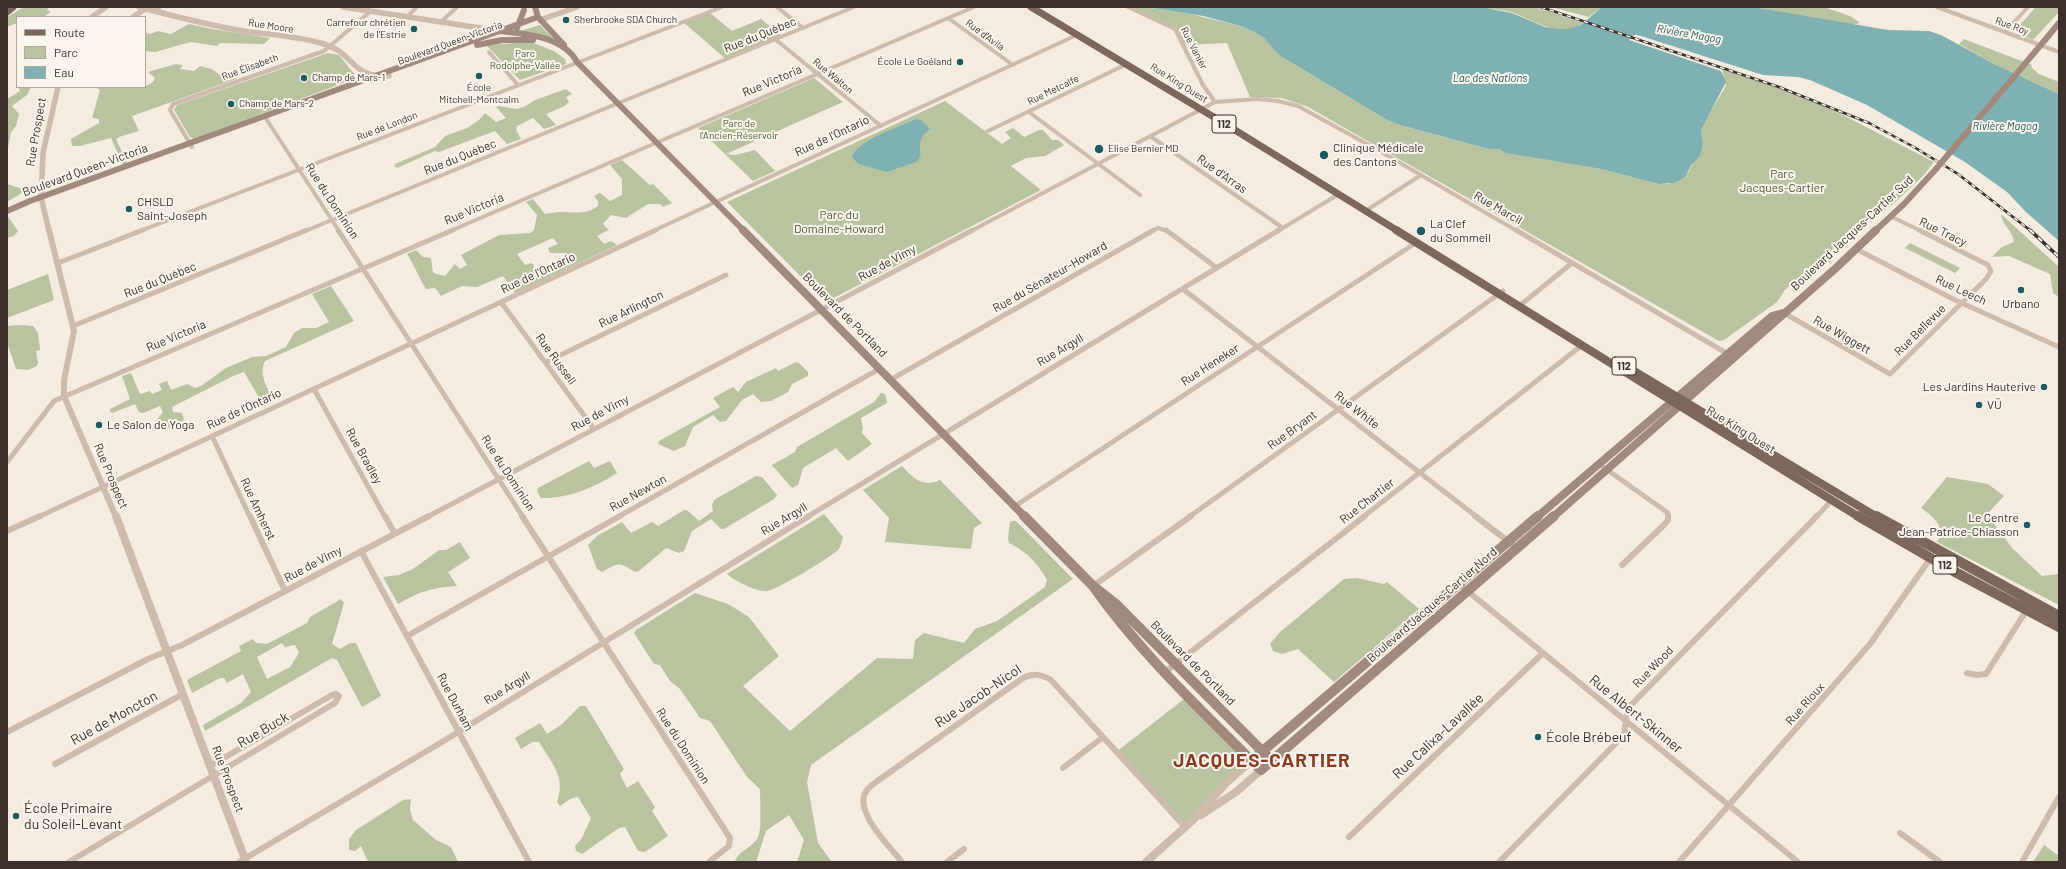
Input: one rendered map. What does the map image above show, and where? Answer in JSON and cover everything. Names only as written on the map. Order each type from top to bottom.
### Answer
[{"type":"main road","points":[[7,12],[13,7]]},
{"type":"main road","points":[[535,7],[539,19],[571,53]]},
{"type":"main road","name":"Rue King Ouest","points":[[1031,7],[1079,34],[1835,498],[2059,628]]},
{"type":"main road","points":[[517,29],[525,9]]},
{"type":"main road","points":[[500,31],[525,9]]},
{"type":"main road","name":"Boulevard Queen-Victoria","points":[[266,119],[352,85],[500,31],[517,29],[539,19]]},
{"type":"main road","name":"Boulevard Jacques-Cartier Sud","points":[[1678,402],[1784,313],[1908,200],[2059,23]]},
{"type":"main road","name":"Boulevard de Portland","points":[[517,29],[538,41],[557,48],[572,60],[578,62]]},
{"type":"main road","name":"Boulevard de Portland","points":[[500,31],[509,32],[517,29],[553,42],[571,53],[656,142],[1093,586],[1117,605],[1272,761]]},
{"type":"main road","name":"Boulevard Queen-Victoria","points":[[7,211],[41,197],[191,146],[509,32]]},
{"type":"main road","points":[[470,46],[503,40],[538,41]]},
{"type":"main road","name":"Rue King Ouest","points":[[1520,305],[1581,346],[1678,402]]},
{"type":"main road","name":"Boulevard Jacques-Cartier Sud","points":[[1678,402],[1728,354],[1772,316],[1784,313]]},
{"type":"main road","name":"Boulevard Jacques-Cartier Nord","points":[[1251,761],[1599,464],[1678,402]]},
{"type":"main road","name":"Boulevard Jacques-Cartier Nord","points":[[1261,770],[1607,470],[1678,402]]},
{"type":"main road","name":"Rue King Ouest","points":[[1933,554],[2059,616]]},
{"type":"main road","name":"Boulevard de Portland","points":[[1093,586],[1109,610],[1165,672],[1261,770]]},
{"type":"street","points":[[93,16],[106,7]]},
{"type":"street","name":"Rue Moore","points":[[139,7],[226,28],[317,42],[331,46],[347,55],[362,73],[373,78]]},
{"type":"street","points":[[155,11],[160,7]]},
{"type":"street","points":[[343,7],[500,31]]},
{"type":"street","points":[[407,17],[417,7]]},
{"type":"street","points":[[441,22],[457,7]]},
{"type":"street","name":"Boulevard Queen-Victoria","points":[[539,19],[566,7]]},
{"type":"street","name":"Boulevard Queen-Victoria","points":[[539,19],[577,7]]},
{"type":"street","name":"Rue de London","points":[[58,263],[719,7]]},
{"type":"street","points":[[777,7],[803,28]]},
{"type":"street","name":"Rue du Québec","points":[[73,326],[854,7]]},
{"type":"street","name":"Rue Victoria","points":[[8,458],[50,403],[64,396],[974,7]]},
{"type":"street","name":"Rue Vanier","points":[[1128,7],[1172,26],[1178,33],[1203,85],[1215,102]]},
{"type":"street","name":"Rue Roy","points":[[1940,7],[2059,52]]},
{"type":"street","points":[[2005,32],[2028,7]]},
{"type":"street","points":[[134,16],[145,9]]},
{"type":"street","name":"Rue Élisabeth","points":[[191,146],[170,110],[173,104],[318,53],[331,46],[371,11]]},
{"type":"street","name":"Rue d'Avila","points":[[948,18],[1013,65]]},
{"type":"street","name":"Rue de l'Ontario","points":[[7,531],[1079,34]]},
{"type":"street","name":"Rue Walton","points":[[775,39],[880,126]]},
{"type":"street","points":[[489,52],[518,85]]},
{"type":"street","name":"Rue Metcalfe","points":[[986,132],[1128,64]]},
{"type":"street","points":[[352,85],[360,78],[355,70],[356,66]]},
{"type":"street","points":[[373,78],[389,76]]},
{"type":"street","name":"Rue Prospect","points":[[58,88],[43,153],[41,197],[73,326],[72,346],[64,379],[64,396],[104,486],[212,770],[244,861]]},
{"type":"street","name":"Rue Marcil","points":[[1200,109],[1215,102],[1269,99],[1293,104],[1421,175],[1728,354]]},
{"type":"street","name":"Rue Marcil","points":[[1200,109],[1251,100]]},
{"type":"street","name":"Rue de Vimy","points":[[7,732],[148,659],[182,646],[822,310],[1200,109]]},
{"type":"street","points":[[1029,112],[1140,196]]},
{"type":"street","name":"Rue du Dominion","points":[[266,119],[412,343],[731,842],[725,850],[709,862]]},
{"type":"street","name":"Rue d'Arras","points":[[1150,136],[1283,228]]},
{"type":"street","points":[[1366,210],[1421,175]]},
{"type":"street","name":"Rue Argyll","points":[[244,861],[1339,194]]},
{"type":"street","name":"Rue Tracy","points":[[1890,216],[1988,265]]},
{"type":"street","name":"Rue du Sénateur-Howard","points":[[890,380],[1158,228],[1164,229],[1217,268]]},
{"type":"street","name":"Rue Heneker","points":[[1014,506],[1417,242]]},
{"type":"street","name":"Rue Leech","points":[[1856,248],[1962,302],[2059,347]]},
{"type":"street","points":[[1520,305],[1572,263]]},
{"type":"street","name":"Rue Bellevue","points":[[1890,374],[1990,273],[1991,268],[1988,265]]},
{"type":"street","name":"Rue Arlington","points":[[546,362],[726,275]]},
{"type":"street","name":"Rue White","points":[[1183,289],[1518,548]]},
{"type":"street","name":"Rue Bryant","points":[[1093,586],[1501,293]]},
{"type":"street","name":"Rue Russell","points":[[501,302],[594,429]]},
{"type":"street","name":"Rue Wiggett","points":[[1784,313],[1890,374]]},
{"type":"street","name":"Rue Chartier","points":[[1165,672],[1421,473],[1581,346]]},
{"type":"street","name":"Rue Newton","points":[[407,636],[879,369]]},
{"type":"street","name":"Rue Bradley","points":[[314,389],[395,534]]},
{"type":"street","name":"Rue Amherst","points":[[212,436],[286,591]]},
{"type":"street","points":[[1599,464],[1668,514],[1668,520],[1665,524],[1622,565]]},
{"type":"street","name":"Rue Wood","points":[[1499,862],[1624,735],[1628,708],[1835,498]]},
{"type":"street","name":"Rue Durham","points":[[361,552],[529,862]]},
{"type":"street","name":"Rue Rioux","points":[[1679,862],[1798,728],[1870,644],[1933,554]]},
{"type":"street","name":"Rue Albert-Skinner","points":[[1459,584],[1798,862]]},
{"type":"street","points":[[1967,672],[1977,675],[1986,674],[2026,610]]},
{"type":"street","name":"Rue Calixa-Lavallée","points":[[1349,837],[1543,653]]},
{"type":"street","name":"Rue Jacob-Nicol","points":[[902,862],[868,817],[863,803],[867,791],[876,782],[1023,678],[1035,674],[1045,676],[1051,680],[1185,827]]},
{"type":"street","name":"Rue de Moncton","points":[[55,764],[183,694]]},
{"type":"street","name":"Rue Buck","points":[[69,862],[212,770],[332,695],[339,696],[339,700],[335,703],[212,770]]},
{"type":"street","points":[[1063,768],[1103,737]]},
{"type":"street","name":"Boulevard Jacques-Cartier Nord","points":[[1146,862],[1193,820],[1226,783],[1251,761]]},
{"type":"street","name":"Boulevard Jacques-Cartier Nord","points":[[1193,820],[1236,792],[1261,770]]},
{"type":"street","points":[[2022,862],[2059,797]]},
{"type":"street","points":[[1900,833],[1940,862]]},
{"type":"street","points":[[948,862],[964,849]]},
{"type":"green space","points":[[24,7],[49,7],[47,10],[51,12],[45,16],[16,16],[16,23],[7,27],[7,17]]},
{"type":"green space","name":"Parc Jacques-Cartier","points":[[1128,7],[1147,7],[1190,14],[1244,27],[1263,37],[1279,55],[1387,120],[1400,125],[1487,149],[1493,148],[1515,154],[1601,169],[1659,184],[1669,184],[1688,173],[1703,143],[1701,130],[1726,86],[1722,69],[1788,91],[1831,109],[1934,162],[1923,176],[1892,205],[1873,217],[1785,290],[1777,302],[1724,340],[1719,341],[1308,107],[1282,98],[1250,97],[1227,43],[1184,45],[1175,29]]},
{"type":"green space","points":[[1480,7],[1535,7],[1583,23],[1566,30],[1556,29],[1547,27],[1511,12]]},
{"type":"green space","points":[[1551,7],[1602,7],[1589,17]]},
{"type":"green space","points":[[1753,7],[1824,7],[1850,16],[1859,22],[1858,24],[1846,24]]},
{"type":"green space","points":[[2036,7],[2059,7],[2059,12],[2033,40],[2011,30],[2014,26],[2019,26]]},
{"type":"green space","points":[[709,12],[732,31],[761,19],[782,36],[726,59],[683,22]]},
{"type":"green space","points":[[189,24],[270,38],[264,44],[220,43],[217,46],[191,42],[155,52],[146,51],[146,32],[150,34],[158,31],[171,34]]},
{"type":"green space","points":[[540,25],[553,38],[552,40],[520,31]]},
{"type":"green space","points":[[1964,39],[2032,65],[2031,67],[2039,74],[2059,82],[2059,94],[1996,65],[1959,44]]},
{"type":"green space","name":"Parc Rodolphe-Vallée","points":[[531,42],[554,51],[565,59],[566,64],[520,80],[486,45]]},
{"type":"green space","points":[[328,53],[339,55],[355,75],[354,79],[194,139],[190,137],[174,110],[177,105]]},
{"type":"green space","points":[[176,64],[183,65],[180,69],[194,71],[200,66],[212,69],[223,77],[233,74],[237,75],[236,79],[132,116],[139,131],[116,139],[127,163],[123,165],[111,138],[80,146],[72,146],[71,139],[99,123],[99,119],[92,118],[100,90],[97,88],[146,88],[146,86],[153,82],[155,78],[148,72]]},
{"type":"green space","name":"Parc de l'Ancien-Réservoir","points":[[814,78],[843,102],[726,154],[735,155],[755,150],[775,171],[753,181],[698,128]]},
{"type":"green space","points":[[18,88],[30,88],[27,95],[12,106],[19,114],[16,126],[11,132],[7,153],[7,99],[20,91]]},
{"type":"green space","points":[[566,89],[572,94],[566,97],[569,102],[565,106],[546,114],[556,125],[544,129],[533,118],[517,126],[516,130],[521,139],[507,144],[495,131],[439,152],[435,151],[397,168],[394,166],[395,164],[435,147],[445,136],[467,128],[479,120],[485,113],[496,122],[506,118],[496,107],[499,106],[516,109],[524,107],[535,100]]},
{"type":"green space","name":"Parc du Domaine-Howard","points":[[945,101],[1002,144],[1011,138],[1005,132],[1013,128],[1024,137],[1039,130],[1043,130],[1052,140],[1058,140],[1064,145],[1045,156],[1026,158],[1011,166],[1041,190],[826,302],[727,202]]},
{"type":"green space","points":[[622,160],[650,185],[653,184],[672,203],[663,207],[660,204],[648,204],[626,218],[611,215],[603,224],[609,230],[597,236],[604,244],[611,241],[617,245],[515,293],[503,276],[477,287],[462,286],[441,296],[435,288],[426,289],[407,254],[416,250],[423,257],[431,258],[433,273],[445,276],[455,264],[460,269],[467,265],[461,255],[499,235],[530,233],[534,230],[537,215],[526,202],[533,199],[545,214],[580,212],[589,211],[598,206],[598,201],[594,196],[600,193],[610,201],[622,195],[622,179],[610,165]],"holes":[[[553,238],[558,244],[548,248],[550,253],[564,253],[566,257],[533,272],[534,265],[531,263],[525,265],[517,254]]]},
{"type":"green space","points":[[7,184],[23,189],[23,192],[7,202]]},
{"type":"green space","points":[[2001,214],[2059,267],[2059,297],[2053,293],[2050,274],[2009,256],[1992,257],[2002,247],[2014,242],[2012,234],[2003,222]]},
{"type":"green space","points":[[7,215],[18,231],[14,236],[7,238]]},
{"type":"green space","points":[[1910,243],[1960,268],[1955,273],[1905,248]]},
{"type":"green space","points":[[48,274],[54,300],[7,318],[7,290]]},
{"type":"green space","points":[[331,286],[354,321],[265,361],[263,366],[263,376],[274,401],[264,406],[244,372],[233,376],[172,407],[173,412],[182,413],[184,420],[172,427],[158,428],[155,422],[163,412],[160,406],[143,413],[139,412],[135,404],[112,413],[110,411],[110,409],[130,399],[122,376],[131,373],[140,394],[150,391],[152,394],[162,390],[159,384],[167,381],[171,390],[187,384],[195,388],[201,386],[226,368],[252,357],[266,356],[286,347],[294,333],[302,328],[316,328],[329,322],[312,294]]},
{"type":"green space","points":[[7,326],[33,326],[38,333],[40,350],[36,351],[38,363],[37,366],[28,370],[16,369],[7,342]]},
{"type":"green space","points":[[796,362],[808,372],[808,376],[792,384],[788,392],[771,401],[761,402],[753,394],[742,400],[726,421],[720,422],[713,415],[693,427],[685,446],[674,451],[658,444],[659,441],[720,407],[713,398],[733,387],[738,392],[746,382],[776,368],[778,371]]},
{"type":"green space","points":[[881,393],[885,394],[887,403],[861,418],[863,429],[862,433],[872,444],[848,461],[836,448],[803,468],[798,485],[792,488],[772,465],[795,452],[797,447],[874,402]]},
{"type":"green space","points":[[589,461],[594,468],[610,461],[617,473],[600,483],[581,491],[551,498],[541,498],[537,491],[538,488]]},
{"type":"green space","points":[[902,466],[914,478],[923,482],[928,483],[940,480],[982,523],[974,528],[971,549],[885,542],[889,518],[863,490]]},
{"type":"green space","points":[[756,476],[762,477],[777,495],[774,499],[724,529],[721,529],[711,519],[692,531],[684,551],[679,553],[666,548],[639,571],[635,572],[618,564],[602,572],[597,569],[588,545],[597,536],[622,522],[631,533],[652,522],[658,526],[684,510],[687,510],[699,521],[713,511],[712,505],[714,500]]},
{"type":"green space","points":[[1947,477],[1988,484],[2004,496],[1987,514],[2012,548],[2042,576],[2059,574],[2059,605],[1937,542],[1940,537],[1939,527],[1934,519],[1921,508]]},
{"type":"green space","points":[[824,514],[843,537],[839,549],[792,580],[767,591],[762,591],[746,586],[727,574]]},
{"type":"green space","points":[[1016,521],[1073,579],[811,765],[807,782],[818,843],[832,862],[797,862],[804,840],[789,815],[766,831],[756,862],[735,862],[739,855],[753,844],[758,837],[760,822],[760,789],[747,777],[710,721],[700,718],[680,689],[670,681],[660,665],[654,664],[634,633],[636,630],[695,593],[728,604],[749,617],[779,656],[743,686],[790,731],[877,658],[913,659],[915,640],[924,633],[964,643],[975,629],[997,621],[1045,587],[1047,580],[1035,563],[1021,550],[1009,543],[1008,537],[1010,522]]},
{"type":"green space","points":[[460,542],[470,558],[448,572],[457,586],[426,591],[398,604],[383,577],[399,575],[413,569],[439,550],[446,550]]},
{"type":"green space","points":[[1357,578],[1384,584],[1387,582],[1419,609],[1334,682],[1298,649],[1282,654],[1273,651],[1270,644],[1280,632],[1344,579]]},
{"type":"green space","points":[[341,599],[344,603],[332,644],[340,649],[350,643],[356,643],[381,696],[362,707],[337,660],[332,658],[205,731],[203,725],[241,703],[251,692],[243,674],[227,683],[224,678],[220,678],[192,693],[187,680],[241,651],[239,646],[253,639],[256,643],[267,644],[307,623],[310,617]],"holes":[[[282,643],[285,647],[295,645],[299,653],[290,667],[267,679],[257,657]]]},
{"type":"green space","points":[[1188,696],[1251,761],[1185,827],[1116,752]]},
{"type":"green space","points":[[580,706],[586,706],[624,769],[620,774],[627,788],[638,781],[655,807],[652,811],[668,836],[645,852],[638,851],[625,827],[619,828],[582,854],[576,851],[575,846],[582,838],[591,818],[578,797],[570,799],[560,806],[557,802],[560,785],[559,777],[553,764],[539,742],[532,742],[521,749],[515,738],[540,723],[547,734],[561,725]]},
{"type":"green space","points":[[411,799],[410,809],[413,820],[436,840],[451,847],[458,862],[368,862],[361,846],[355,851],[349,850],[349,839],[356,830],[403,800]]},
{"type":"green space","points":[[2044,845],[2059,856],[2059,862],[2033,862]]},
{"type":"water","points":[[1147,7],[1480,7],[1512,13],[1545,27],[1567,29],[1581,25],[1602,7],[1753,7],[1888,30],[1929,31],[1941,35],[1996,65],[2059,94],[2059,241],[2026,212],[2007,192],[1965,162],[1867,105],[1810,80],[1798,77],[1763,75],[1638,35],[1634,35],[1629,40],[1721,71],[1726,82],[1701,130],[1703,143],[1700,156],[1692,164],[1685,177],[1674,183],[1659,184],[1601,169],[1507,153],[1498,149],[1488,149],[1400,125],[1387,120],[1279,55],[1263,37],[1244,27],[1203,16]]},
{"type":"water","points":[[916,119],[921,120],[930,129],[921,139],[920,155],[916,162],[887,172],[859,164],[852,158],[861,146],[870,140]]},
{"type":"railway","points":[[1541,7],[1779,87],[1869,123],[1914,147],[1958,174],[2031,231]]},
{"type":"railway","points":[[2030,230],[2059,257]]},
{"type":"place","name":"Sherbrooke SDA Church","points":[[566,20]]},
{"type":"place","name":"Carrefour chrétien de l'Estrie","points":[[414,29]]},
{"type":"place","name":"École Le Goéland","points":[[960,62]]},
{"type":"place","name":"École Mitchell-Montcalm","points":[[479,76]]},
{"type":"place","name":"Champ de Mars-1","points":[[304,78]]},
{"type":"place","name":"Champ de Mars-2","points":[[231,104]]},
{"type":"place","name":"Elise Bernier MD","points":[[1099,149]]},
{"type":"place","name":"Clinique Médicale des Cantons","points":[[1324,155]]},
{"type":"place","name":"CHSLD Saint-Joseph","points":[[129,209]]},
{"type":"place","name":"La Clef du Sommeil","points":[[1421,231]]},
{"type":"place","name":"Urbano","points":[[2021,290]]},
{"type":"place","name":"Les Jardins Hauterive","points":[[2044,387]]},
{"type":"place","name":"VÜ","points":[[1979,405]]},
{"type":"place","name":"Le Salon de Yoga","points":[[99,425]]},
{"type":"place","name":"Le Centre Jean-Patrice-Chiasson","points":[[2027,525]]},
{"type":"place","name":"École Brébeuf","points":[[1538,737]]},
{"type":"place","name":"École Primaire du Soleil-Levant","points":[[16,816]]},
{"type":"district","name":"JACQUES-CARTIER","points":[[1262,761]]},
{"type":"water label","name":"Rivière Magog","points":[[1689,34]]},
{"type":"water label","name":"Lac des Nations","points":[[1490,78]]},
{"type":"water label","name":"Rivière Magog","points":[[2005,126]]}]
